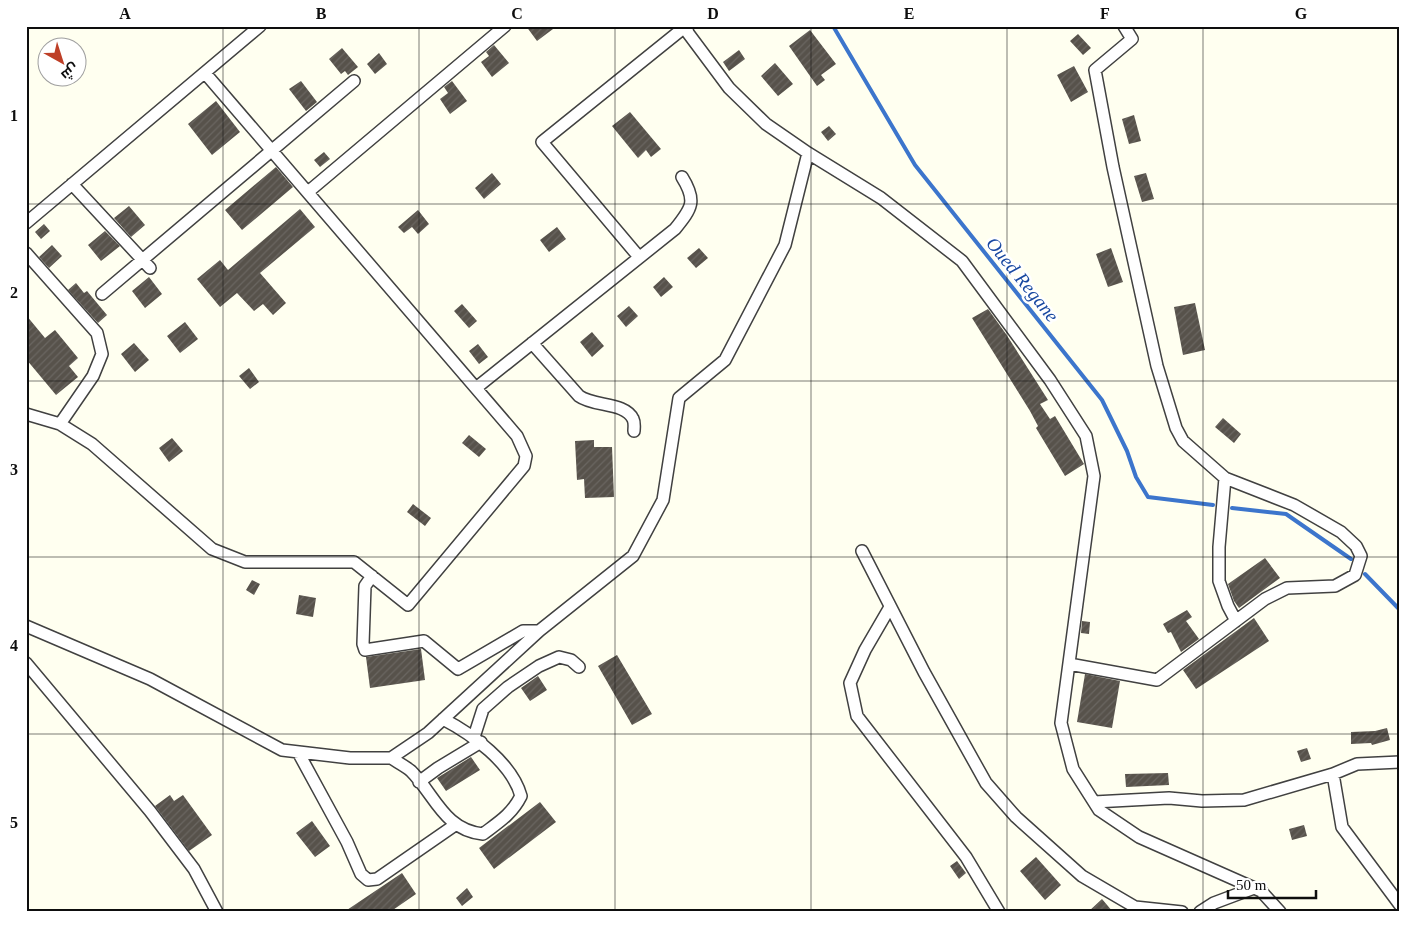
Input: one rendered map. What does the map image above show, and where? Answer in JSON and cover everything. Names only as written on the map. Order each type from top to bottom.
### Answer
[{"type":"lane","points":[[26,223],[260,26]]},
{"type":"lane","points":[[308,192],[491,30],[505,26]]},
{"type":"lane","points":[[639,257],[542,142],[686,26],[688,33],[729,88],[766,124],[808,153],[881,198],[962,261],[1050,380],[1086,436],[1094,476],[1061,723],[1073,769],[1099,810],[1139,837],[1261,891],[1280,912]]},
{"type":"lane","points":[[1069,664],[1157,680],[1265,599],[1287,588],[1335,586],[1355,575],[1361,556],[1356,546],[1341,532],[1323,521],[1294,505],[1225,478],[1183,441],[1176,428],[1157,366],[1142,300],[1112,167],[1095,70],[1132,39],[1124,26]]},
{"type":"lane","points":[[26,414],[60,424],[92,444],[212,549],[244,562],[354,562],[408,605],[524,466],[526,456],[517,436],[205,72]]},
{"type":"lane","points":[[102,294],[354,81]]},
{"type":"lane","points":[[391,758],[428,733],[539,631],[634,556],[663,500],[679,398],[726,360],[785,245],[808,153]]},
{"type":"lane","points":[[476,388],[675,228],[690,210],[691,197],[682,177]]},
{"type":"lane","points":[[72,184],[150,268]]},
{"type":"lane","points":[[26,253],[97,333],[102,354],[92,376],[60,424]]},
{"type":"lane","points":[[532,343],[585,401],[627,412],[634,420],[634,431]]},
{"type":"lane","points":[[1225,478],[1219,581],[1236,621]]},
{"type":"lane","points":[[862,552],[944,709],[986,783],[1016,817],[1082,876],[1097,885],[1136,906],[1182,912]]},
{"type":"lane","points":[[372,576],[365,586],[363,644],[365,650],[424,641],[458,669],[523,631],[539,631]]},
{"type":"lane","points":[[890,607],[850,683],[857,716],[966,857],[999,912]]},
{"type":"lane","points":[[26,626],[150,679],[282,750],[350,758],[391,758],[410,770],[455,825],[473,833],[483,834],[515,809],[521,796],[518,785],[477,739],[443,719]]},
{"type":"lane","points":[[419,782],[477,739],[483,709],[508,687],[539,666],[559,657],[571,660],[580,667]]},
{"type":"lane","points":[[26,663],[150,811],[194,869],[217,912]]},
{"type":"lane","points":[[298,752],[347,842],[361,874],[368,880],[377,879],[455,825]]},
{"type":"lane","points":[[1094,802],[1169,798],[1244,800],[1333,774],[1357,764],[1400,762]]},
{"type":"lane","points":[[1333,774],[1342,826],[1400,905]]},
{"type":"lane","points":[[1200,912],[1214,904],[1254,888]]},
{"type":"building","points":[[526,26],[557,26],[537,41]]},
{"type":"building","points":[[810,30],[836,64],[821,75],[825,80],[817,86],[789,46]]},
{"type":"building","points":[[1078,34],[1091,48],[1083,55],[1070,41]]},
{"type":"building","points":[[494,45],[509,63],[492,77],[481,62],[489,56],[486,52]]},
{"type":"building","points":[[342,48],[358,67],[348,75],[345,71],[341,74],[329,59]]},
{"type":"building","points":[[739,50],[745,59],[729,71],[723,62]]},
{"type":"building","points":[[379,53],[387,64],[375,74],[367,64]]},
{"type":"building","points":[[775,63],[793,84],[778,96],[761,76]]},
{"type":"building","points":[[1074,66],[1088,92],[1071,102],[1057,75]]},
{"type":"building","points":[[301,81],[317,102],[306,111],[289,89]]},
{"type":"building","points":[[452,81],[467,101],[450,114],[440,99],[448,93],[444,87]]},
{"type":"building","points":[[216,101],[240,132],[212,155],[188,124]]},
{"type":"building","points":[[630,112],[661,149],[651,157],[646,150],[638,158],[612,126]]},
{"type":"building","points":[[1134,115],[1141,141],[1129,144],[1122,119]]},
{"type":"building","points":[[829,126],[836,134],[828,141],[821,132]]},
{"type":"building","points":[[324,152],[330,159],[320,167],[314,160]]},
{"type":"building","points":[[276,167],[293,187],[242,230],[225,210]]},
{"type":"building","points":[[492,173],[501,184],[484,199],[475,188]]},
{"type":"building","points":[[1146,173],[1154,199],[1142,202],[1134,176]]},
{"type":"building","points":[[129,206],[145,225],[131,237],[114,218]]},
{"type":"building","points":[[300,209],[315,227],[260,273],[286,303],[273,315],[263,304],[254,311],[237,293],[220,307],[197,279],[220,260],[228,270]]},
{"type":"building","points":[[418,210],[429,224],[418,234],[412,227],[404,233],[398,227]]},
{"type":"building","points":[[44,224],[50,231],[41,239],[35,232]]},
{"type":"building","points":[[557,227],[566,239],[549,252],[540,240]]},
{"type":"building","points":[[105,231],[120,246],[101,261],[88,245]]},
{"type":"building","points":[[52,245],[62,256],[49,268],[39,257]]},
{"type":"building","points":[[699,248],[708,258],[696,268],[687,258]]},
{"type":"building","points":[[1111,248],[1123,282],[1108,287],[1096,254]]},
{"type":"building","points":[[149,277],[162,294],[145,308],[132,291]]},
{"type":"building","points":[[664,277],[673,287],[661,297],[653,287]]},
{"type":"building","points":[[76,283],[84,293],[87,291],[107,315],[98,323],[68,290]]},
{"type":"building","points":[[1195,303],[1205,350],[1183,355],[1174,307]]},
{"type":"building","points":[[462,304],[477,321],[469,328],[454,311]]},
{"type":"building","points":[[629,306],[638,316],[626,327],[617,316]]},
{"type":"building","points":[[988,309],[1048,400],[1040,404],[1050,419],[1055,416],[1084,464],[1065,476],[1036,428],[1038,426],[1030,411],[972,318]]},
{"type":"building","points":[[26,315],[45,338],[55,330],[78,358],[69,366],[78,377],[56,395],[26,359]]},
{"type":"building","points":[[185,322],[198,339],[180,353],[167,336]]},
{"type":"building","points":[[592,332],[604,346],[592,357],[580,342]]},
{"type":"building","points":[[134,343],[149,360],[135,372],[121,354]]},
{"type":"building","points":[[478,344],[488,357],[479,364],[469,351]]},
{"type":"building","points":[[249,368],[259,382],[250,389],[239,376]]},
{"type":"building","points":[[1223,418],[1241,434],[1234,443],[1215,427]]},
{"type":"building","points":[[469,435],[486,449],[479,457],[462,443]]},
{"type":"building","points":[[172,438],[183,451],[169,462],[159,448]]},
{"type":"building","points":[[594,440],[594,447],[612,447],[614,497],[585,498],[584,479],[577,480],[575,441]]},
{"type":"building","points":[[413,504],[431,518],[425,526],[407,512]]},
{"type":"building","points":[[1265,558],[1280,578],[1239,608],[1234,601],[1228,584]]},
{"type":"building","points":[[252,580],[260,584],[254,595],[246,590]]},
{"type":"building","points":[[299,595],[316,598],[313,617],[296,614]]},
{"type":"building","points":[[1187,610],[1192,617],[1186,621],[1199,639],[1181,652],[1171,632],[1168,633],[1163,624]]},
{"type":"building","points":[[1254,618],[1269,641],[1196,689],[1183,670]]},
{"type":"building","points":[[1082,621],[1090,622],[1089,634],[1081,633]]},
{"type":"building","points":[[421,649],[425,680],[370,688],[366,657]]},
{"type":"building","points":[[617,655],[652,714],[632,725],[598,666]]},
{"type":"building","points":[[1085,674],[1120,681],[1112,728],[1077,722]]},
{"type":"building","points":[[538,676],[547,690],[530,701],[521,688]]},
{"type":"building","points":[[1387,728],[1390,740],[1372,745],[1371,743],[1351,744],[1351,732],[1375,731]]},
{"type":"building","points":[[1307,748],[1311,759],[1301,762],[1297,751]]},
{"type":"building","points":[[471,757],[480,770],[446,791],[437,778]]},
{"type":"building","points":[[1168,773],[1169,785],[1126,787],[1125,774]]},
{"type":"building","points":[[170,795],[174,801],[183,795],[212,835],[189,851],[155,806]]},
{"type":"building","points":[[540,802],[556,822],[494,869],[479,848]]},
{"type":"building","points":[[312,821],[330,846],[315,857],[296,833]]},
{"type":"building","points":[[1304,825],[1307,836],[1292,840],[1289,829]]},
{"type":"building","points":[[1036,857],[1061,885],[1045,900],[1020,871]]},
{"type":"building","points":[[957,861],[966,873],[959,879],[950,866]]},
{"type":"building","points":[[402,873],[416,894],[390,912],[344,912]]},
{"type":"building","points":[[467,888],[473,897],[462,906],[456,898]]},
{"type":"building","points":[[1102,899],[1113,912],[1088,912]]},
{"type":"waterway","name":"Oued Regane","points":[[833,26],[915,165],[1102,400],[1127,451],[1136,477],[1148,497],[1213,505]]},
{"type":"waterway","name":"Oued Regane","points":[[1232,508],[1286,514],[1351,559]]},
{"type":"waterway","name":"Oued Regane","points":[[1365,574],[1400,610]]}]
